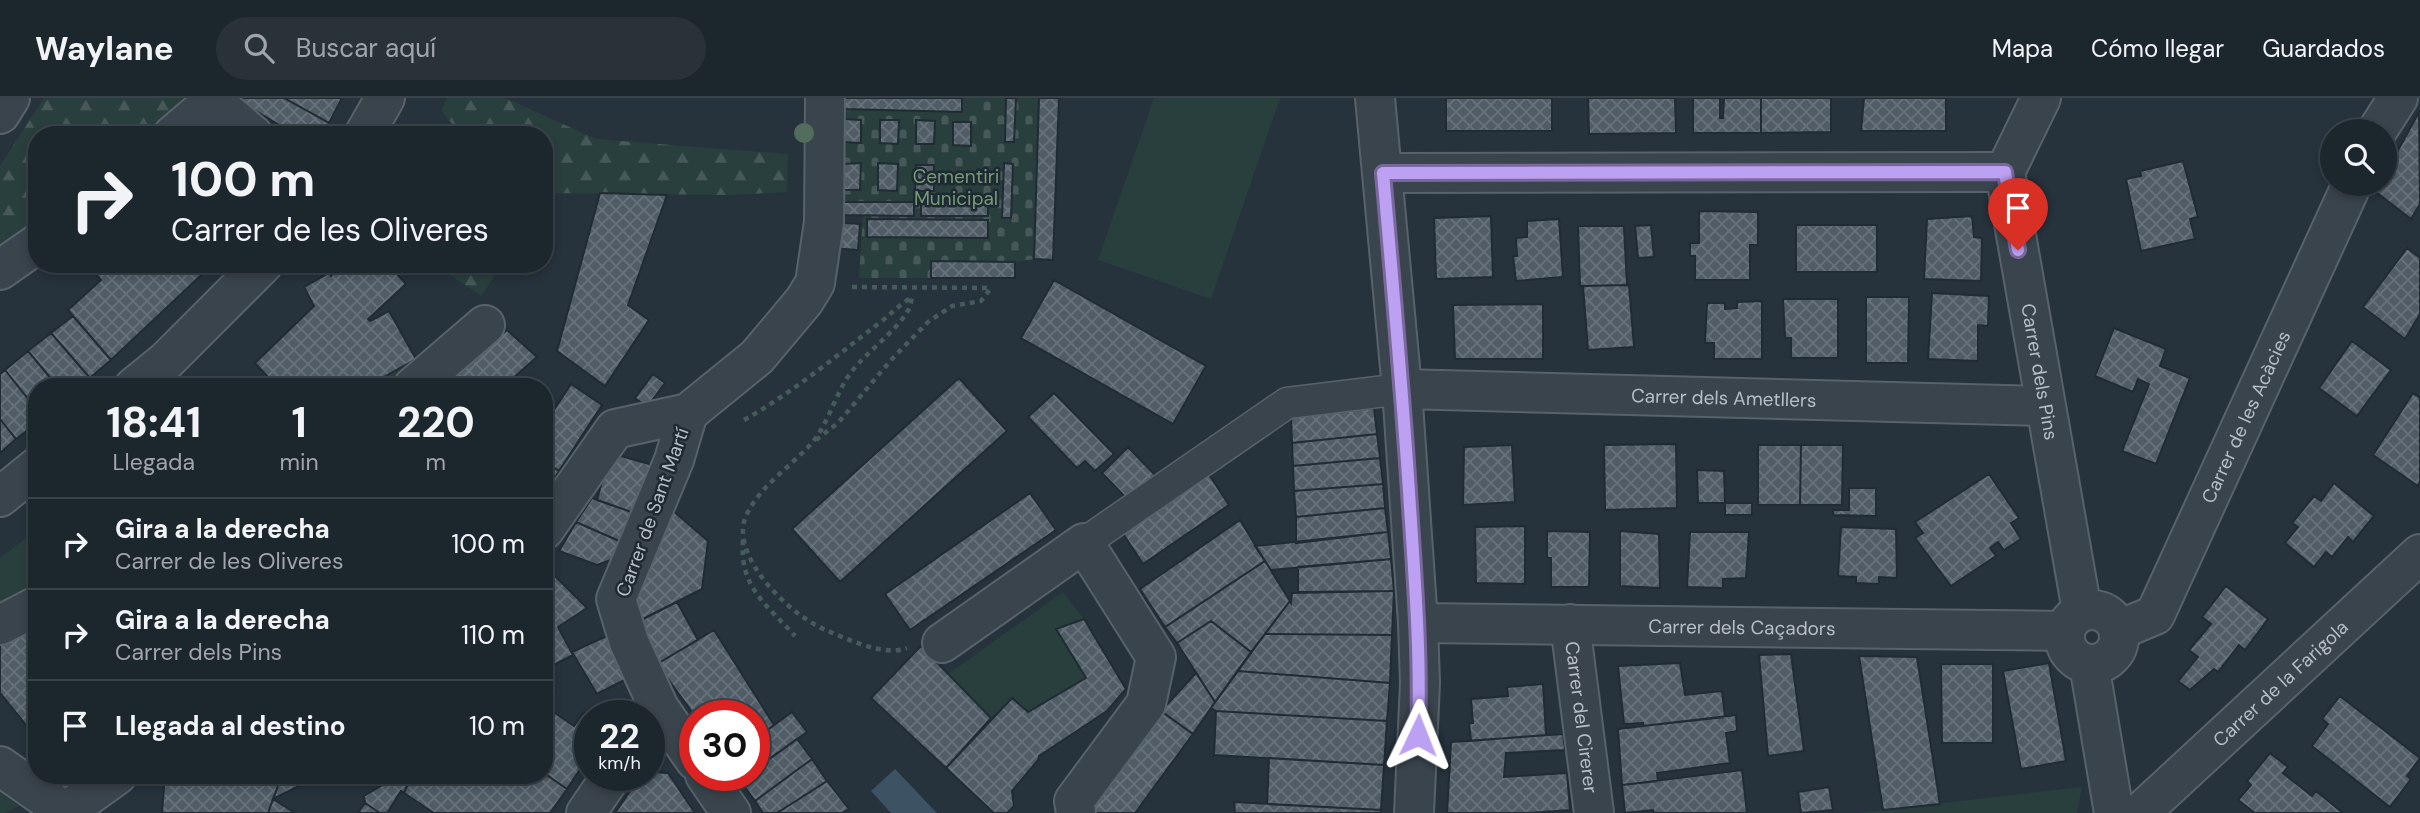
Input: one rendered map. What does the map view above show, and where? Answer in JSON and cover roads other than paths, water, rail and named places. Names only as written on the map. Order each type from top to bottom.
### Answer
[{"type":"street","points":[[0,114],[10,98]]},
{"type":"street","points":[[369,126],[385,98]]},
{"type":"street","points":[[553,517],[615,429],[688,413],[757,357],[804,301],[815,283],[824,222],[825,98]]},
{"type":"street","points":[[1375,98],[1402,388],[1418,623],[1420,682],[1414,813]]},
{"type":"street","points":[[1383,173],[2005,172],[2041,98]]},
{"type":"street","points":[[2385,119],[2398,98]]},
{"type":"street","points":[[184,126],[213,101],[242,126]]},
{"type":"street","name":"Carrer dels Pins","points":[[2005,172],[2045,406],[2074,621]]},
{"type":"street","name":"Carrer de les Acàcies","points":[[2119,630],[2155,615],[2347,196]]},
{"type":"street","points":[[0,270],[28,250]]},
{"type":"street","points":[[145,378],[255,273]]},
{"type":"street","points":[[423,378],[485,325]]},
{"type":"street","points":[[942,643],[1287,403],[1402,388]]},
{"type":"street","name":"Carrer dels Ametllers","points":[[1402,388],[2045,406]]},
{"type":"street","name":"Carrer de Sant Martí","points":[[649,700],[616,599],[674,460],[688,413]]},
{"type":"street","points":[[0,497],[28,474]]},
{"type":"street","points":[[1076,813],[1074,801],[1146,704],[1156,657],[1084,543]]},
{"type":"street","name":"Carrer de la Farigola","points":[[2140,813],[2420,554]]},
{"type":"street","points":[[2094,610],[2110,616],[2119,630],[2119,641],[2113,654],[2104,662],[2089,664],[2073,657],[2067,649],[2074,621],[2094,610]]},
{"type":"street","points":[[0,625],[28,611]]},
{"type":"street","name":"Carrer dels Caçadors","points":[[1418,623],[2074,621]]},
{"type":"street","name":"Carrer del Cirerer","points":[[1570,624],[1594,813]]},
{"type":"street","points":[[2089,664],[2114,813]]},
{"type":"street","name":"Carrer de Sant Martí","points":[[665,727],[679,742]]},
{"type":"street","points":[[0,766],[65,813],[105,784]]},
{"type":"street","points":[[586,813],[601,791]]},
{"type":"street","points":[[716,791],[731,813]]},
{"type":"water","points":[[895,769],[937,813],[891,813],[871,791]]},
{"type":"park label","name":"Cementiri Municipal","points":[[956,187]]}]
